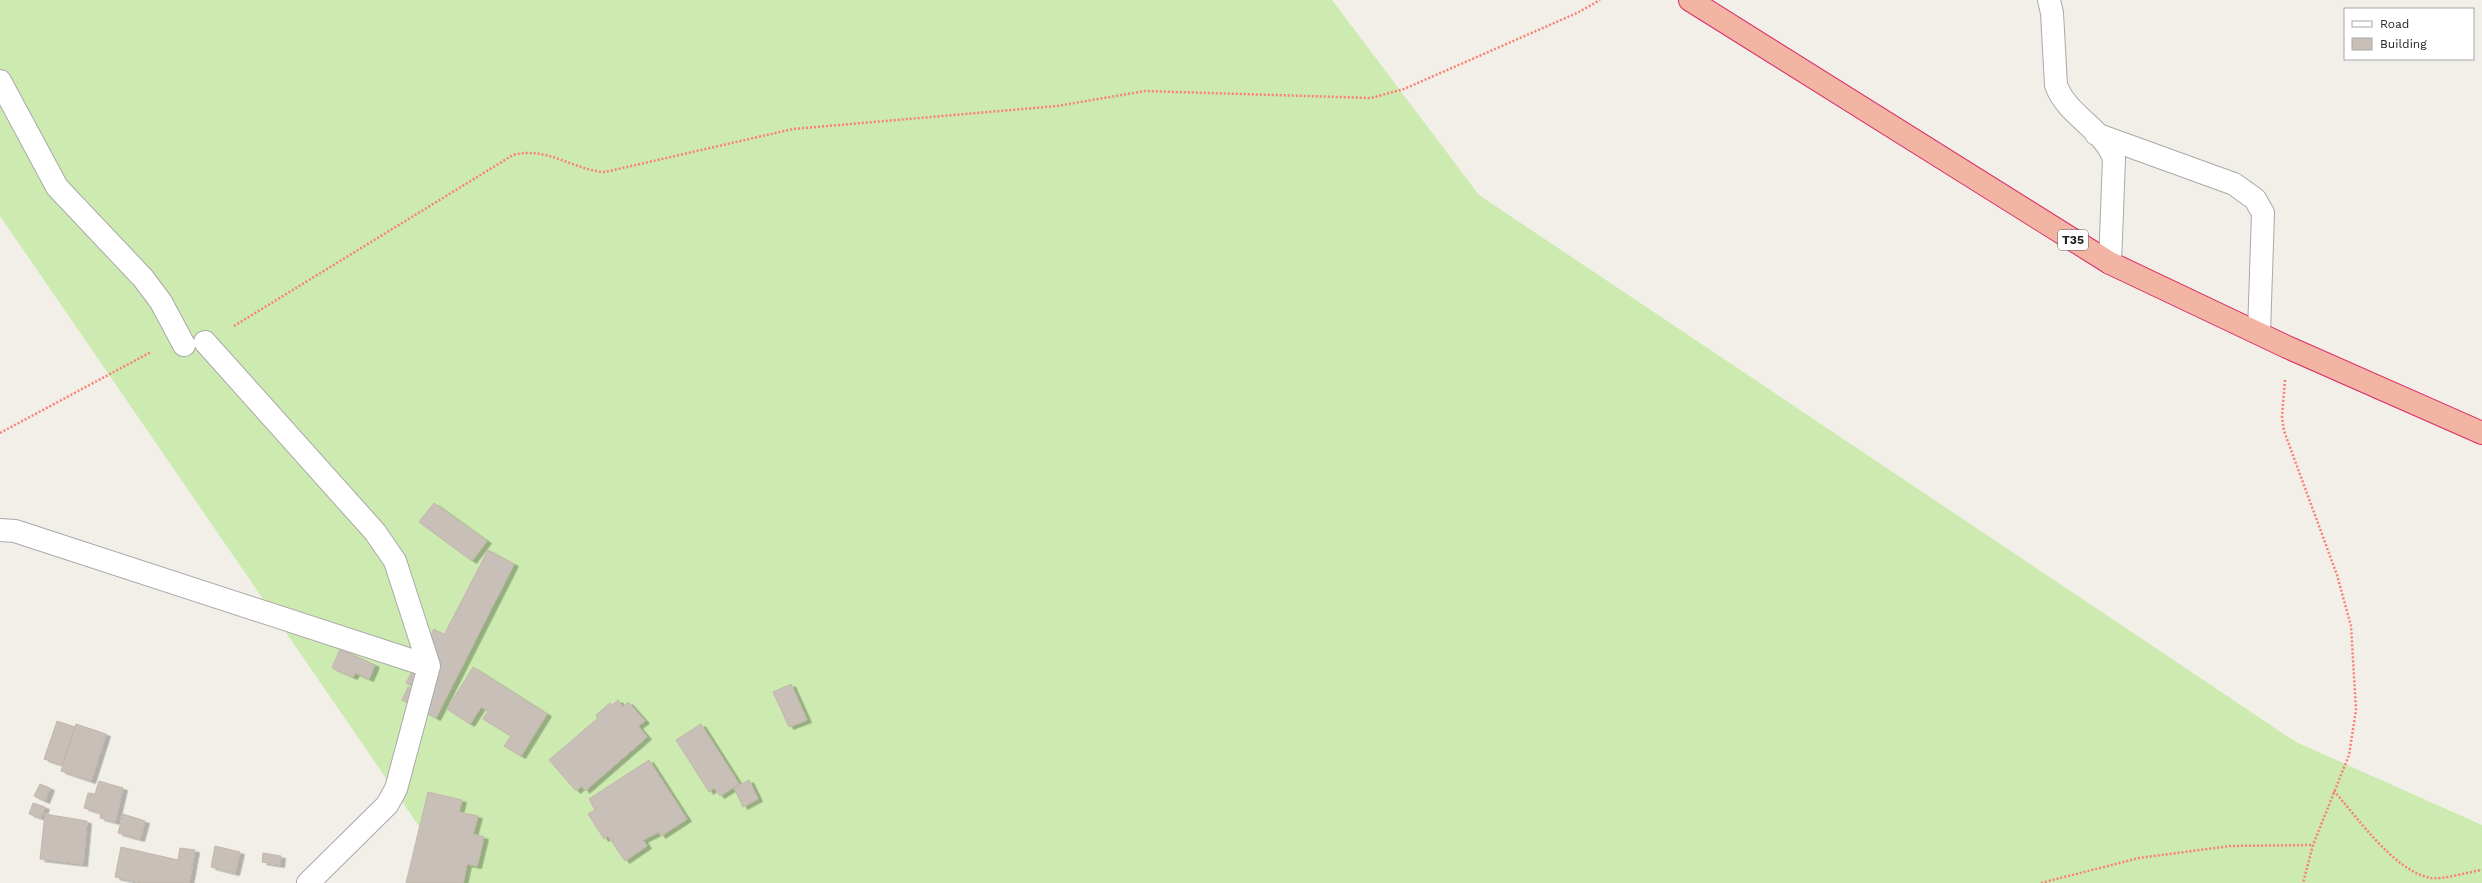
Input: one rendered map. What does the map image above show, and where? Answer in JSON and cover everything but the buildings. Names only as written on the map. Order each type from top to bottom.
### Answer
[{"type":"highway","name":"T35","points":[[1690,0],[2110,263],[2287,347],[2482,433]]},
{"type":"street","points":[[2049,0],[2052,13],[2056,85],[2060,96],[2107,144],[2114,159],[2110,263]]},
{"type":"street","points":[[0,81],[57,186],[147,284],[195,344],[375,532],[394,561],[429,666],[396,789],[388,805],[308,883]]},
{"type":"street","points":[[2096,134],[2234,184],[2255,199],[2263,213],[2259,333]]},
{"type":"street","points":[[0,530],[15,531],[429,666]]},
{"type":"path","points":[[0,433],[157,349],[166,345],[195,344],[513,155],[526,152],[537,152],[590,170],[605,172],[793,129],[1057,106],[1145,91],[1371,98],[1404,88],[1577,13],[1600,0]]},
{"type":"path","points":[[2287,347],[2282,417],[2284,431],[2337,575],[2351,626],[2356,710],[2349,755],[2313,845],[2303,883]]},
{"type":"path","points":[[2334,791],[2387,850],[2420,875],[2432,878],[2482,870]]},
{"type":"path","points":[[2041,883],[2139,858],[2230,846],[2313,845]]},
{"type":"green space","points":[[0,0],[1332,0],[1479,195],[2296,742],[2482,825],[2482,883],[458,883],[0,216]]}]
